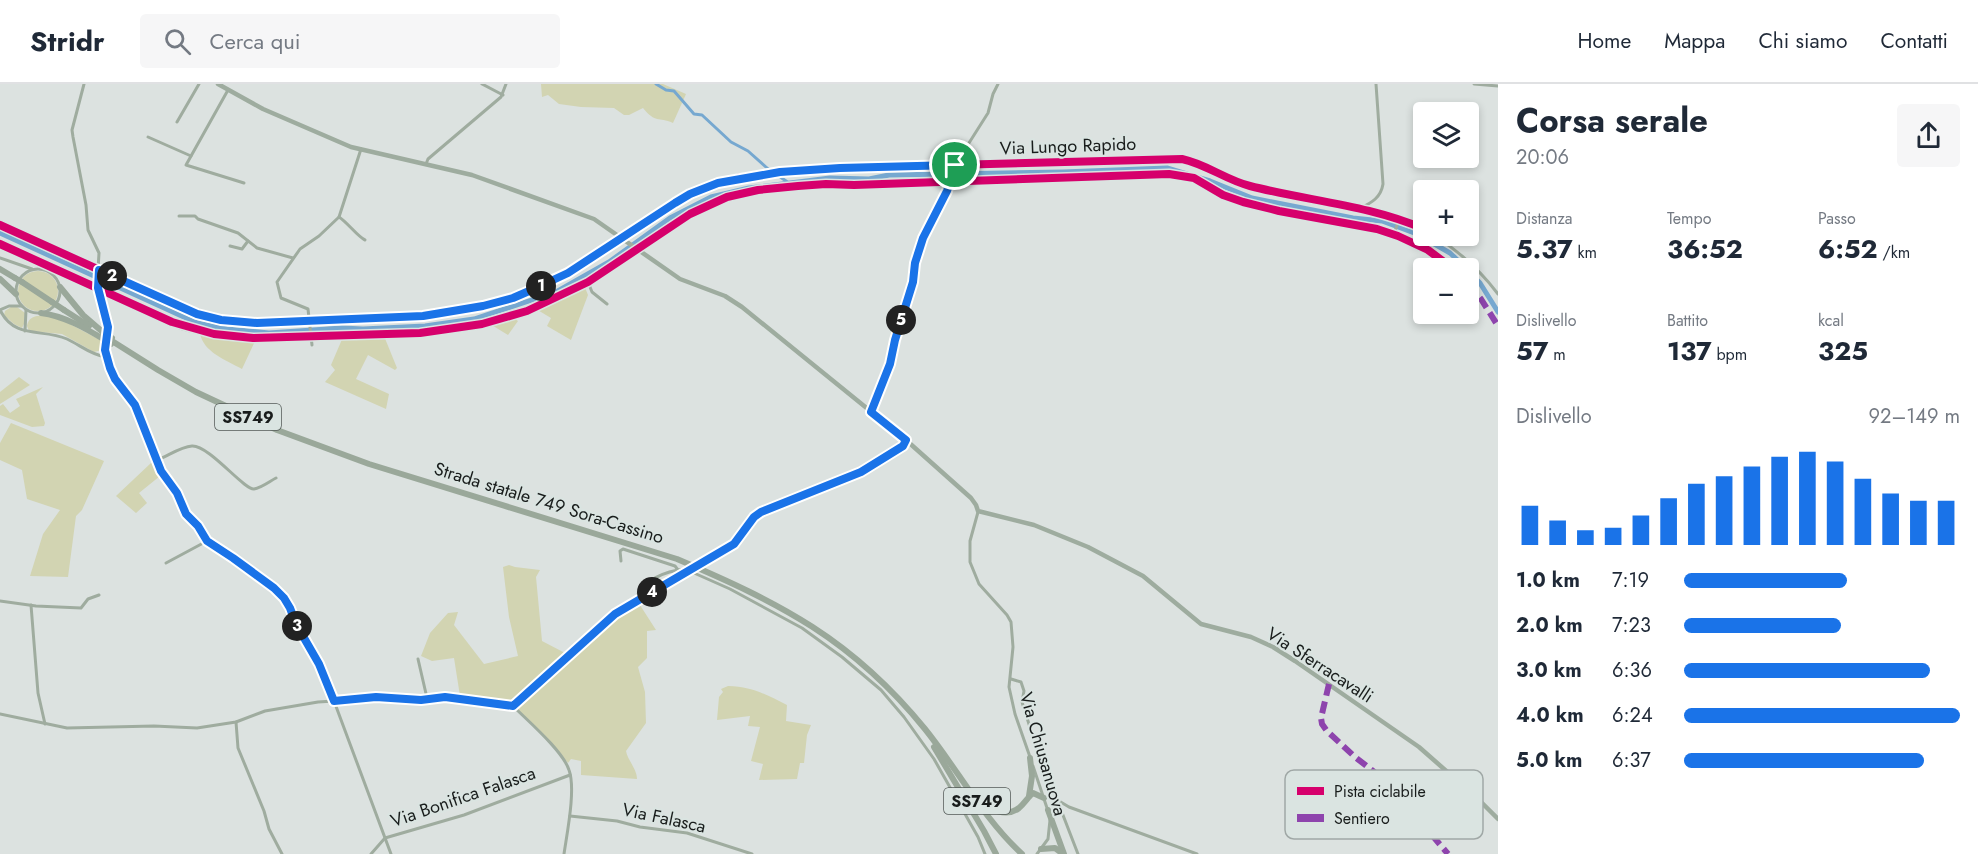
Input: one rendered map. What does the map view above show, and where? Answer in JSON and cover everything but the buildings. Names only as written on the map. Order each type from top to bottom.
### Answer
[{"type":"highway","name":"Strada statale 749 Sora-Cassino","points":[[0,269],[127,351],[196,392],[277,430],[369,464],[676,559],[786,609],[831,638],[877,675],[912,714],[987,815],[1022,854]]},
{"type":"highway","points":[[0,279],[16,295]]},
{"type":"highway","points":[[60,287],[83,315],[108,339]]},
{"type":"highway","points":[[39,313],[50,314],[108,339]]},
{"type":"highway","points":[[912,714],[944,762],[996,854]]},
{"type":"highway","points":[[937,745],[982,802],[1002,813],[1017,810],[1029,796],[1034,794],[1044,798]]},
{"type":"highway","points":[[1029,796],[1032,776],[1030,758]]},
{"type":"highway","points":[[1048,810],[1064,854]]},
{"type":"highway","points":[[1039,852],[1055,848],[1064,854]]},
{"type":"main road","points":[[218,84],[263,109],[332,140],[472,175],[589,216],[680,279],[732,300],[906,440],[971,498],[978,511]]},
{"type":"main road","name":"Via Sferracavalli","points":[[978,511],[1034,525],[1088,547],[1143,576],[1202,624],[1251,637],[1273,647],[1419,747],[1445,770]]},
{"type":"main road","name":"Via Sferracavalli","points":[[1483,804],[1498,819]]},
{"type":"street","points":[[84,84],[72,130],[86,205],[88,230],[99,253],[99,294],[108,327],[106,357],[115,379],[135,405],[164,476],[177,493],[186,514],[198,526],[207,541],[278,591],[288,603],[296,624],[319,664],[391,854]]},
{"type":"street","points":[[177,122],[199,84]]},
{"type":"street","points":[[482,84],[503,95]]},
{"type":"street","points":[[426,164],[428,159],[473,123],[503,95],[506,84]]},
{"type":"street","points":[[871,412],[890,364],[923,238],[943,199],[954,167],[988,113],[998,84]]},
{"type":"street","points":[[1356,208],[1361,208],[1379,197],[1383,184],[1376,84]]},
{"type":"street","points":[[1474,84],[1498,86]]},
{"type":"street","points":[[228,90],[186,165],[244,183]]},
{"type":"street","points":[[148,137],[191,156]]},
{"type":"street","points":[[312,345],[311,321],[307,308],[283,299],[279,294],[278,280],[300,249],[319,236],[339,217],[361,149]]},
{"type":"street","name":"Via Lungo Rapido","points":[[0,225],[197,314],[221,320],[257,323],[423,316],[513,298],[568,273],[690,194],[718,183],[780,172],[840,168],[954,167],[1182,159],[1192,161],[1247,185],[1356,208],[1413,225]]},
{"type":"street","points":[[179,216],[195,216],[238,233],[257,248],[293,258]]},
{"type":"street","points":[[339,217],[351,226],[361,239],[365,240]]},
{"type":"street","points":[[1394,234],[1399,219]]},
{"type":"street","points":[[230,246],[242,249],[248,241]]},
{"type":"street","points":[[1449,246],[1483,274],[1498,294]]},
{"type":"street","points":[[607,304],[592,292],[588,282],[635,249]]},
{"type":"street","points":[[0,258],[34,269],[45,270],[51,273],[58,282],[60,287],[57,302],[51,310],[39,313],[26,323]]},
{"type":"street","points":[[9,306],[16,295],[19,280],[34,269]]},
{"type":"street","points":[[99,294],[102,293],[169,324],[199,333]]},
{"type":"street","points":[[16,295],[26,310],[39,313]]},
{"type":"street","points":[[22,306],[9,306],[0,310],[3,317],[15,327],[67,339],[106,357]]},
{"type":"street","points":[[25,331],[26,310]]},
{"type":"street","points":[[513,706],[615,614],[734,544],[754,517],[761,512],[861,472],[900,448],[906,440]]},
{"type":"street","points":[[157,460],[191,446],[209,453],[250,488],[254,489],[276,478]]},
{"type":"street","name":"Via Chiusanuova","points":[[978,511],[970,541],[969,553],[972,570],[979,584],[1011,622],[1013,647],[1010,678],[1011,700],[1048,810],[1049,832],[1039,852]]},
{"type":"street","points":[[166,563],[207,541]]},
{"type":"street","points":[[621,561],[620,551],[623,549],[675,566],[678,570]]},
{"type":"street","points":[[636,601],[638,594],[652,579],[685,569],[730,589],[802,628],[834,651],[881,690],[920,738],[978,837],[985,854]]},
{"type":"street","points":[[0,601],[81,608],[88,599],[99,595]]},
{"type":"street","points":[[31,605],[38,693],[45,724]]},
{"type":"street","points":[[418,658],[427,698]]},
{"type":"street","points":[[1010,678],[1021,682],[1024,690],[1022,702],[1024,709],[1078,854]]},
{"type":"street","points":[[0,714],[67,728],[154,726],[197,728],[236,722],[265,711],[318,702],[376,697],[421,700],[445,697],[513,706],[565,761],[570,775],[570,816],[564,854]]},
{"type":"street","points":[[236,722],[238,748],[269,829],[282,854]]},
{"type":"street","name":"Via Bonifica Falasca","points":[[371,854],[385,838],[464,815],[570,775]]},
{"type":"street","points":[[1058,800],[1069,807],[1197,854]]},
{"type":"street","name":"Via Falasca","points":[[570,816],[617,821],[640,827],[687,833],[752,854]]},
{"type":"green space","points":[[541,84],[663,84],[686,94],[673,123],[654,118],[643,108],[624,115],[614,108],[559,104],[548,95],[542,97]]},
{"type":"green space","points":[[38,271],[52,277],[58,291],[52,305],[38,311],[24,305],[18,291],[24,277]]},
{"type":"green space","points":[[584,285],[588,295],[571,340],[547,326],[551,318],[536,309]]},
{"type":"green space","points":[[11,307],[17,307],[25,313],[22,328],[4,315],[5,311]]},
{"type":"green space","points":[[47,315],[66,322],[104,342],[102,350],[94,352],[62,334],[29,331],[27,326],[30,320]]},
{"type":"green space","points":[[512,317],[518,321],[508,335],[490,324]]},
{"type":"green space","points":[[200,333],[256,339],[242,369],[210,350],[202,340]]},
{"type":"green space","points":[[384,336],[397,368],[395,370],[368,355],[356,379],[389,394],[386,409],[325,382],[335,370],[331,365],[343,337]]},
{"type":"green space","points":[[19,377],[30,385],[0,404],[0,392]]},
{"type":"green space","points":[[43,387],[36,394],[44,426],[32,427],[0,415],[0,406],[3,404],[10,413],[20,406],[16,399]]},
{"type":"green space","points":[[11,423],[104,461],[82,510],[76,516],[68,577],[30,576],[43,534],[60,510],[27,499],[22,470],[0,460],[0,443]]},
{"type":"green space","points":[[151,463],[154,463],[160,476],[139,493],[147,503],[136,513],[116,496]]},
{"type":"green space","points":[[509,565],[540,570],[536,577],[542,641],[567,654],[513,704],[460,696],[454,658],[432,661],[421,656],[430,633],[448,613],[458,612],[454,625],[484,664],[518,656],[509,617],[503,567]]},
{"type":"green space","points":[[638,602],[656,630],[647,631],[647,658],[638,667],[645,692],[646,723],[626,751],[637,779],[581,775],[581,761],[571,759],[568,763],[518,710],[517,704],[614,618]]},
{"type":"green space","points":[[728,686],[752,690],[787,705],[786,721],[811,725],[807,735],[804,763],[800,763],[797,779],[759,780],[763,764],[751,761],[760,727],[748,726],[750,716],[717,720],[719,697],[723,692],[721,689]]},
{"type":"waterway","points":[[656,84],[666,90],[674,91],[694,114],[702,115],[731,142],[748,151],[789,183]]},
{"type":"waterway","points":[[0,233],[197,323],[227,329],[269,333],[425,326],[474,319],[556,292],[609,262],[670,218],[711,197],[749,188],[830,178],[869,179],[889,175],[1167,168],[1210,181],[1252,198],[1353,218],[1382,221],[1417,234],[1455,258]]},
{"type":"waterway","points":[[1479,282],[1498,312]]},
{"type":"marked path","points":[[1479,297],[1498,326]]},
{"type":"marked path","points":[[1329,684],[1321,718],[1322,724],[1372,770]]},
{"type":"marked path","points":[[1435,839],[1448,854]]},
{"type":"cycle path","points":[[0,225],[197,314],[221,320],[257,323],[423,316],[483,306],[513,298],[568,273],[690,194],[737,178],[780,172],[840,168],[1182,159],[1250,186],[1382,214],[1413,225]]},
{"type":"cycle path","points":[[0,244],[172,322],[214,334],[253,338],[420,333],[482,324],[527,311],[588,282],[690,214],[727,197],[758,190],[826,184],[854,185],[1169,174],[1194,178],[1223,195],[1243,202],[1377,229],[1428,250],[1439,258]]},
{"type":"route","points":[[955,165],[947,191],[923,238],[890,364],[871,412],[906,440],[903,446],[861,472],[761,512],[754,517],[734,544],[615,614],[513,706],[445,697],[421,700],[376,697],[334,701],[319,664],[284,598],[233,558],[212,546],[186,514],[177,493],[161,471],[135,405],[115,379],[106,357],[105,350],[109,334],[98,291],[99,270],[197,314],[221,320],[257,323],[423,316],[483,306],[513,298],[536,288],[568,273],[690,194],[718,183],[780,172],[955,165]]}]
